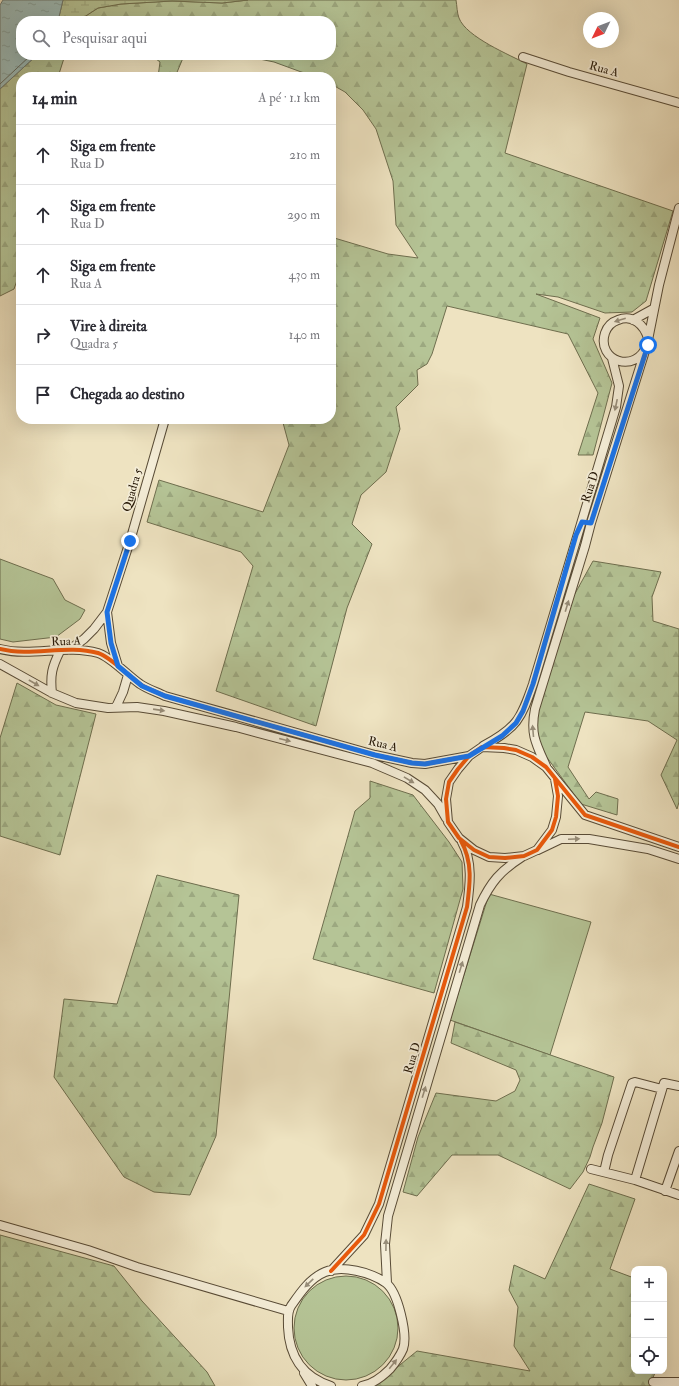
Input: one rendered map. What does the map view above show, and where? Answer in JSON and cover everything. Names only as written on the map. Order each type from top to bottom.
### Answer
[{"type":"street","name":"Rua A","points":[[523,57],[576,74],[679,103]]},
{"type":"street","points":[[648,338],[646,330],[640,324],[626,318],[611,323],[606,329],[604,344],[607,352],[612,358],[619,361],[634,361],[645,351],[648,345],[653,309],[679,208]]},
{"type":"street","points":[[633,320],[653,309]]},
{"type":"street","name":"Rua D","points":[[546,767],[534,739],[532,722],[535,709],[645,351]]},
{"type":"street","name":"Rua D","points":[[482,747],[502,736],[516,723],[523,711],[533,684],[576,535],[582,522],[616,407],[619,386],[612,358]]},
{"type":"street","name":"Quadra 5","points":[[69,650],[84,639],[94,629],[107,612],[130,541],[164,424]]},
{"type":"street","points":[[582,522],[591,523]]},
{"type":"street","name":"Quadra 5","points":[[107,612],[111,643],[118,666]]},
{"type":"street","name":"Rua A","points":[[0,649],[21,652],[83,650],[100,654],[118,666],[142,686],[165,696],[375,755],[412,763],[425,764],[469,756]]},
{"type":"street","points":[[52,693],[51,681],[53,666],[60,651]]},
{"type":"street","name":"Rua A","points":[[0,664],[52,693],[76,703],[91,706],[137,707],[164,710],[372,763],[407,778],[425,790],[438,804],[448,822]]},
{"type":"street","points":[[116,707],[124,692],[128,675]]},
{"type":"street","points":[[314,747],[316,738]]},
{"type":"street","points":[[679,847],[585,815],[546,767],[532,757],[516,750],[482,747],[469,756],[449,782],[446,800],[448,822],[459,838],[474,850],[489,857],[505,858],[524,856],[561,839],[589,838],[648,849],[679,859]]},
{"type":"street","points":[[537,850],[552,830],[556,817],[558,796],[555,779]]},
{"type":"street","name":"Rua D","points":[[331,1271],[364,1235],[379,1204],[467,907],[470,873],[467,851],[459,838]]},
{"type":"street","name":"Rua D","points":[[387,1284],[385,1244],[388,1216],[418,1110],[480,905],[489,887],[496,879],[508,866],[524,856]]},
{"type":"street","points":[[604,1172],[632,1083],[635,1082],[662,1089]]},
{"type":"street","points":[[636,1180],[664,1083],[679,1086]]},
{"type":"street","points":[[408,1106],[418,1110]]},
{"type":"street","points":[[665,1191],[679,1150]]},
{"type":"street","points":[[591,1170],[636,1180],[679,1195]]},
{"type":"street","points":[[0,1225],[88,1250],[136,1267],[288,1310]]},
{"type":"street","points":[[312,1386],[292,1352],[289,1337],[288,1310],[311,1281],[324,1272],[355,1270],[372,1275],[387,1284],[395,1297],[404,1332],[404,1347],[395,1362],[382,1376],[366,1386]]},
{"type":"street","points":[[301,1368],[320,1383],[331,1386]]},
{"type":"street","points":[[653,1382],[679,1382]]},
{"type":"green space","points":[[63,0],[248,0],[222,3],[172,1],[121,4],[98,8],[86,16],[59,16]]},
{"type":"green space","points":[[248,0],[456,0],[459,18],[470,32],[489,45],[527,64],[505,153],[673,211],[646,301],[632,312],[605,313],[558,297],[536,294],[600,318],[593,339],[612,383],[593,455],[578,455],[598,393],[568,334],[447,306],[432,354],[427,364],[417,370],[418,385],[396,407],[400,429],[386,472],[361,495],[352,524],[372,544],[347,608],[316,726],[216,691],[253,566],[241,552],[147,522],[159,480],[263,512],[289,445],[283,424],[336,424],[336,238],[388,254],[418,258],[396,225],[393,181],[376,129],[363,110],[345,92],[336,87],[336,72],[301,72],[264,60],[336,60],[336,16],[86,16],[98,8],[121,4],[172,1],[222,3]]},
{"type":"green space","points":[[32,60],[63,60],[60,72],[18,72]]},
{"type":"green space","points":[[157,60],[182,60],[177,72],[159,72],[160,62]]},
{"type":"green space","points":[[16,74],[16,283],[14,289],[0,296],[0,89]]},
{"type":"green space","points":[[0,559],[53,579],[65,600],[85,610],[80,619],[56,637],[13,642],[0,639]]},
{"type":"green space","points":[[593,561],[661,572],[652,597],[653,621],[679,629],[679,802],[677,809],[661,775],[677,740],[648,721],[585,712],[568,767],[589,799],[596,792],[618,799],[617,815],[581,804],[543,752],[536,739],[536,718],[572,599]]},
{"type":"green space","points":[[17,683],[56,705],[96,714],[60,855],[0,836],[0,738]]},
{"type":"green space","points":[[370,781],[413,795],[449,842],[462,862],[463,889],[434,993],[313,959],[355,811],[370,798]]},
{"type":"green space","points":[[157,875],[239,895],[216,1136],[190,1195],[154,1192],[124,1177],[54,1077],[64,999],[117,1004]]},
{"type":"green space","points":[[489,894],[591,922],[550,1055],[450,1020]]},
{"type":"green space","points":[[455,1022],[614,1077],[602,1123],[590,1157],[583,1172],[570,1189],[498,1155],[452,1155],[417,1196],[403,1192],[418,1137],[436,1093],[496,1101],[515,1091],[520,1080],[516,1070],[451,1043]]},
{"type":"green space","points":[[589,1184],[635,1199],[610,1269],[631,1277],[631,1374],[655,1374],[649,1386],[374,1386],[417,1351],[530,1371],[514,1346],[518,1307],[509,1290],[514,1265],[545,1279]]},
{"type":"green space","points":[[0,1235],[114,1266],[142,1301],[207,1372],[215,1386],[0,1386]]},
{"type":"green space","points":[[346,1276],[366,1280],[383,1291],[394,1308],[398,1328],[394,1348],[383,1365],[366,1376],[346,1380],[326,1376],[309,1365],[298,1348],[294,1328],[298,1308],[309,1291],[326,1280]]},
{"type":"water","points":[[3,0],[63,0],[59,16],[16,16],[16,60],[32,60],[18,72],[16,72],[16,74],[0,89],[0,5]]},
{"type":"cycle path","points":[[0,649],[24,652],[74,650],[98,653],[108,658],[135,681],[165,696],[375,755],[412,763],[425,764],[469,756]]},
{"type":"cycle path","points":[[555,779],[558,796],[556,817],[552,830],[537,850],[524,856],[505,858],[489,857],[474,850],[459,838],[448,822],[446,799],[449,782],[458,769],[469,756],[482,747],[504,748],[516,750],[532,757],[546,767],[585,815],[679,847]]},
{"type":"cycle path","points":[[331,1271],[364,1235],[379,1204],[467,907],[470,873],[465,849],[461,841]]},
{"type":"route","points":[[130,541],[107,612],[111,643],[118,666],[142,686],[165,696],[375,755],[412,763],[425,764],[469,756],[502,736],[516,723],[523,711],[533,684],[576,535],[582,522],[591,523],[648,345]]}]
